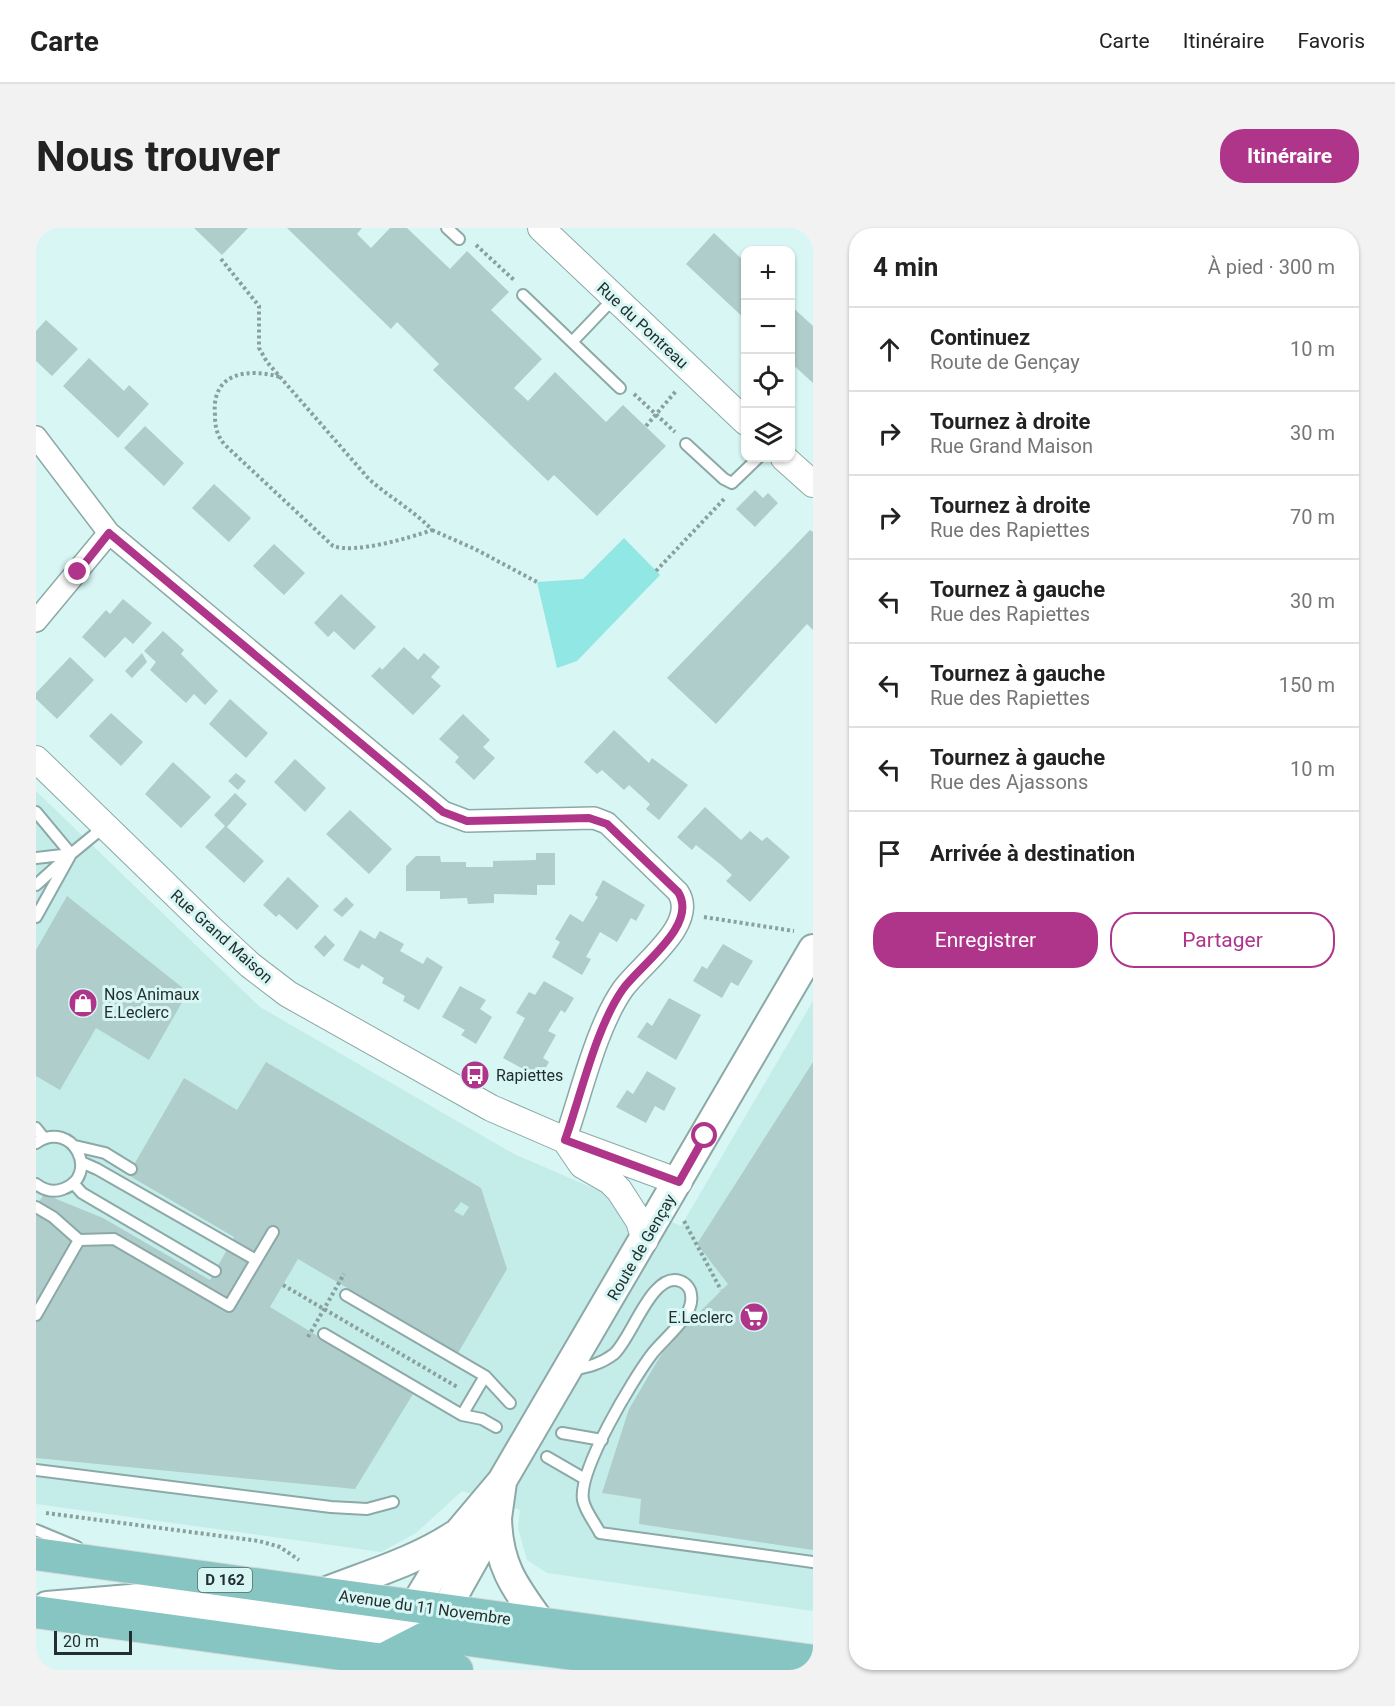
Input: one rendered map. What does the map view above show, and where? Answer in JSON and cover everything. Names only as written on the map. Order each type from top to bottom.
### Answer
[{"type":"main road","name":"Route de Gençay","points":[[395,1666],[399,1633],[459,1532],[502,1481],[679,1182],[805,940]]},
{"type":"main road","name":"Route de Gençay","points":[[395,1666],[439,1622],[497,1518],[502,1481]]},
{"type":"main road","points":[[497,1518],[498,1544],[506,1571],[541,1623]]},
{"type":"main road","points":[[321,1593],[400,1564],[435,1548],[459,1532]]},
{"type":"main road","name":"Avenue du 11 Novembre","points":[[36,1554],[415,1605],[439,1622],[541,1623],[813,1661]]},
{"type":"main road","points":[[36,1607],[142,1598],[399,1633],[439,1622],[686,1669],[813,1668]]},
{"type":"main road","points":[[36,1612],[271,1645],[395,1666],[457,1670]]},
{"type":"main road","points":[[271,1645],[302,1670]]},
{"type":"street","name":"Rue du Pontreau","points":[[541,228],[741,417]]},
{"type":"street","points":[[36,437],[109,533],[443,812],[467,821],[589,818],[603,821],[678,892],[683,900],[682,914],[674,931],[624,987],[611,1010],[565,1140],[582,1165],[610,1181],[619,1190],[639,1221],[645,1240]]},
{"type":"street","points":[[788,462],[813,484]]},
{"type":"street","points":[[36,621],[109,533]]},
{"type":"street","name":"Rue Grand Maison","points":[[36,759],[215,933],[288,994],[490,1108],[565,1140],[679,1182]]},
{"type":"lane","points":[[447,228],[459,239]]},
{"type":"lane","points":[[523,295],[620,388]]},
{"type":"lane","points":[[572,342],[615,298]]},
{"type":"lane","points":[[686,444],[724,479],[732,483],[738,480],[754,462]]},
{"type":"lane","points":[[36,812],[71,854]]},
{"type":"lane","points":[[36,885],[40,876],[105,826]]},
{"type":"lane","points":[[36,858],[71,854]]},
{"type":"lane","points":[[36,917],[71,854]]},
{"type":"lane","points":[[36,1128],[40,1140],[60,1137],[75,1146],[105,1154],[131,1169]]},
{"type":"lane","points":[[36,1184],[48,1191],[57,1191],[73,1183],[80,1170],[81,1162],[75,1146]]},
{"type":"lane","points":[[81,1162],[121,1182],[256,1260]]},
{"type":"lane","points":[[73,1183],[82,1193],[215,1270]]},
{"type":"lane","points":[[36,1207],[53,1217],[79,1240],[114,1239],[229,1306],[273,1232]]},
{"type":"lane","points":[[36,1315],[79,1240]]},
{"type":"lane","points":[[568,1371],[594,1366],[616,1352],[658,1286],[671,1280],[681,1281],[692,1294],[686,1315],[651,1355],[602,1440],[585,1479],[583,1501],[600,1533],[813,1562]]},
{"type":"lane","points":[[346,1295],[485,1376],[510,1403]]},
{"type":"lane","points":[[324,1334],[462,1415],[482,1419],[496,1427]]},
{"type":"lane","points":[[462,1415],[485,1376]]},
{"type":"lane","points":[[562,1433],[602,1440]]},
{"type":"lane","points":[[547,1457],[585,1479]]},
{"type":"lane","points":[[36,1470],[331,1506],[367,1509],[393,1502]]},
{"type":"lane","points":[[36,1530],[124,1566]]},
{"type":"path","points":[[459,239],[476,245],[517,283],[523,295]]},
{"type":"path","points":[[221,259],[259,306],[259,348],[280,377],[368,478],[385,494],[421,518],[432,530],[475,549],[537,582]]},
{"type":"path","points":[[280,377],[255,371],[246,372],[227,381],[220,388],[214,405],[214,415],[216,430],[225,445],[333,546],[341,549],[355,548],[432,530]]},
{"type":"path","points":[[646,426],[693,372]]},
{"type":"path","points":[[620,388],[633,393],[686,444]]},
{"type":"path","points":[[656,571],[728,495],[732,483]]},
{"type":"path","points":[[682,914],[805,940]]},
{"type":"path","points":[[682,1217],[721,1290]]},
{"type":"path","points":[[308,1337],[344,1274]]},
{"type":"path","points":[[283,1285],[473,1396]]},
{"type":"path","points":[[431,1362],[435,1374]]},
{"type":"path","points":[[423,1377],[435,1374]]},
{"type":"path","points":[[36,1512],[259,1541],[280,1547],[298,1560],[321,1593]]},
{"type":"shaded area","points":[[624,538],[660,575],[577,661],[557,668],[537,582],[583,579]]},
{"type":"shaded area","points":[[36,791],[260,1007],[514,1154],[681,1226],[813,1001],[813,1611],[547,1573],[527,1560],[518,1528],[520,1510],[462,1491],[416,1533],[381,1552],[36,1504]]},
{"type":"building","points":[[194,228],[248,228],[222,255]]},
{"type":"building","points":[[287,228],[362,228],[357,234],[371,248],[390,228],[407,228],[450,269],[467,251],[509,292],[491,310],[542,359],[514,388],[528,401],[555,372],[606,422],[623,405],[666,446],[597,516],[554,475],[548,481],[433,370],[439,364],[397,322],[391,329]]},
{"type":"building","points":[[714,233],[741,258],[741,315],[686,264]]},
{"type":"building","points":[[795,310],[813,326],[813,383],[795,367]]},
{"type":"building","points":[[46,320],[78,349],[52,376],[36,361],[36,331]]},
{"type":"building","points":[[89,358],[124,391],[129,385],[149,404],[118,438],[63,386]]},
{"type":"building","points":[[145,426],[184,463],[164,486],[124,448]]},
{"type":"building","points":[[214,484],[251,518],[229,542],[192,508]]},
{"type":"building","points":[[755,490],[763,498],[768,493],[778,503],[755,527],[736,509]]},
{"type":"building","points":[[810,530],[813,532],[813,630],[807,624],[716,724],[667,678]]},
{"type":"building","points":[[274,544],[305,573],[284,595],[253,566]]},
{"type":"building","points":[[341,594],[376,627],[354,650],[334,631],[328,637],[314,623]]},
{"type":"building","points":[[123,599],[152,623],[133,644],[125,637],[105,658],[82,637],[106,610],[110,614]]},
{"type":"building","points":[[163,631],[184,650],[181,654],[218,691],[205,705],[194,694],[186,703],[150,670],[156,662],[144,651]]},
{"type":"building","points":[[404,647],[418,660],[424,653],[440,667],[431,677],[441,686],[413,715],[371,676],[380,667],[382,670]]},
{"type":"building","points":[[142,653],[147,662],[132,678],[125,671]]},
{"type":"building","points":[[70,657],[94,680],[57,719],[36,699],[36,693]]},
{"type":"building","points":[[230,699],[268,733],[246,758],[209,724]]},
{"type":"building","points":[[111,713],[143,742],[121,766],[89,736]]},
{"type":"building","points":[[463,714],[490,740],[483,747],[495,758],[474,780],[455,762],[459,757],[439,739]]},
{"type":"building","points":[[614,730],[649,763],[652,758],[688,785],[659,820],[646,809],[650,804],[629,785],[624,790],[602,770],[597,774],[584,762]]},
{"type":"building","points":[[295,759],[326,788],[305,812],[274,782]]},
{"type":"building","points":[[173,762],[211,797],[181,828],[145,794]]},
{"type":"building","points":[[236,773],[246,781],[238,790],[228,781]]},
{"type":"building","points":[[235,793],[247,804],[227,827],[264,861],[244,883],[205,847],[225,826],[214,815]]},
{"type":"building","points":[[705,807],[741,840],[750,831],[762,841],[767,837],[790,857],[750,902],[726,881],[732,875],[720,864],[696,845],[692,850],[677,837]]},
{"type":"building","points":[[350,810],[392,849],[369,874],[326,834]]},
{"type":"building","points":[[536,853],[555,853],[555,885],[537,885],[537,895],[494,894],[494,903],[468,904],[467,898],[440,899],[440,891],[406,891],[406,866],[416,856],[440,856],[441,862],[466,862],[466,867],[493,867],[493,861],[536,860]]},
{"type":"building","points":[[288,877],[319,906],[297,930],[279,914],[276,917],[263,905]]},
{"type":"building","points":[[603,880],[645,905],[636,921],[631,918],[617,942],[600,932],[586,957],[591,959],[582,975],[552,957],[560,942],[555,939],[570,914],[583,922],[598,897],[595,895]]},
{"type":"building","points":[[67,896],[188,992],[149,1060],[96,1028],[60,1090],[36,1076],[36,950]]},
{"type":"building","points":[[346,897],[354,905],[342,917],[333,910]]},
{"type":"building","points":[[360,930],[375,939],[380,931],[404,944],[400,951],[423,964],[427,957],[443,967],[419,1010],[403,1001],[405,996],[382,983],[384,978],[362,964],[359,969],[343,960]]},
{"type":"building","points":[[325,935],[335,945],[324,957],[314,947]]},
{"type":"building","points":[[723,944],[753,961],[738,986],[731,982],[722,998],[693,981],[702,966],[707,969]]},
{"type":"building","points":[[544,981],[574,998],[565,1013],[561,1010],[548,1031],[556,1035],[543,1058],[549,1062],[540,1078],[503,1058],[525,1018],[516,1013],[529,992],[535,995]]},
{"type":"building","points":[[460,986],[486,1000],[480,1009],[492,1017],[476,1044],[461,1035],[465,1030],[442,1017]]},
{"type":"building","points":[[669,998],[701,1015],[676,1060],[637,1037],[647,1022],[652,1026]]},
{"type":"building","points":[[266,1062],[481,1188],[507,1269],[458,1353],[298,1259],[270,1307],[413,1394],[355,1489],[36,1458],[36,1207],[44,1194],[103,1218],[210,1280],[234,1237],[128,1175],[184,1078],[237,1110]],"holes":[[[461,1202],[469,1207],[463,1216],[454,1211]]]},
{"type":"building","name":"E.Leclerc","points":[[813,1062],[813,1550],[639,1524],[641,1499],[602,1493],[629,1409],[668,1343],[728,1284],[697,1244]]},
{"type":"building","points":[[647,1071],[676,1088],[664,1111],[655,1106],[646,1123],[616,1107],[627,1090],[633,1094]]},
{"type":"place","name":"Nos Animaux E.Leclerc","points":[[83,1003]]},
{"type":"place","name":"Rapiettes","points":[[475,1075]]},
{"type":"place","name":"E.Leclerc","points":[[754,1317]]},
{"type":"route","points":[[78,572],[109,533],[443,812],[455,818],[467,821],[594,818],[607,824],[678,892],[683,900],[683,907],[678,926],[617,998],[603,1030],[565,1140],[679,1182],[705,1136]]}]
